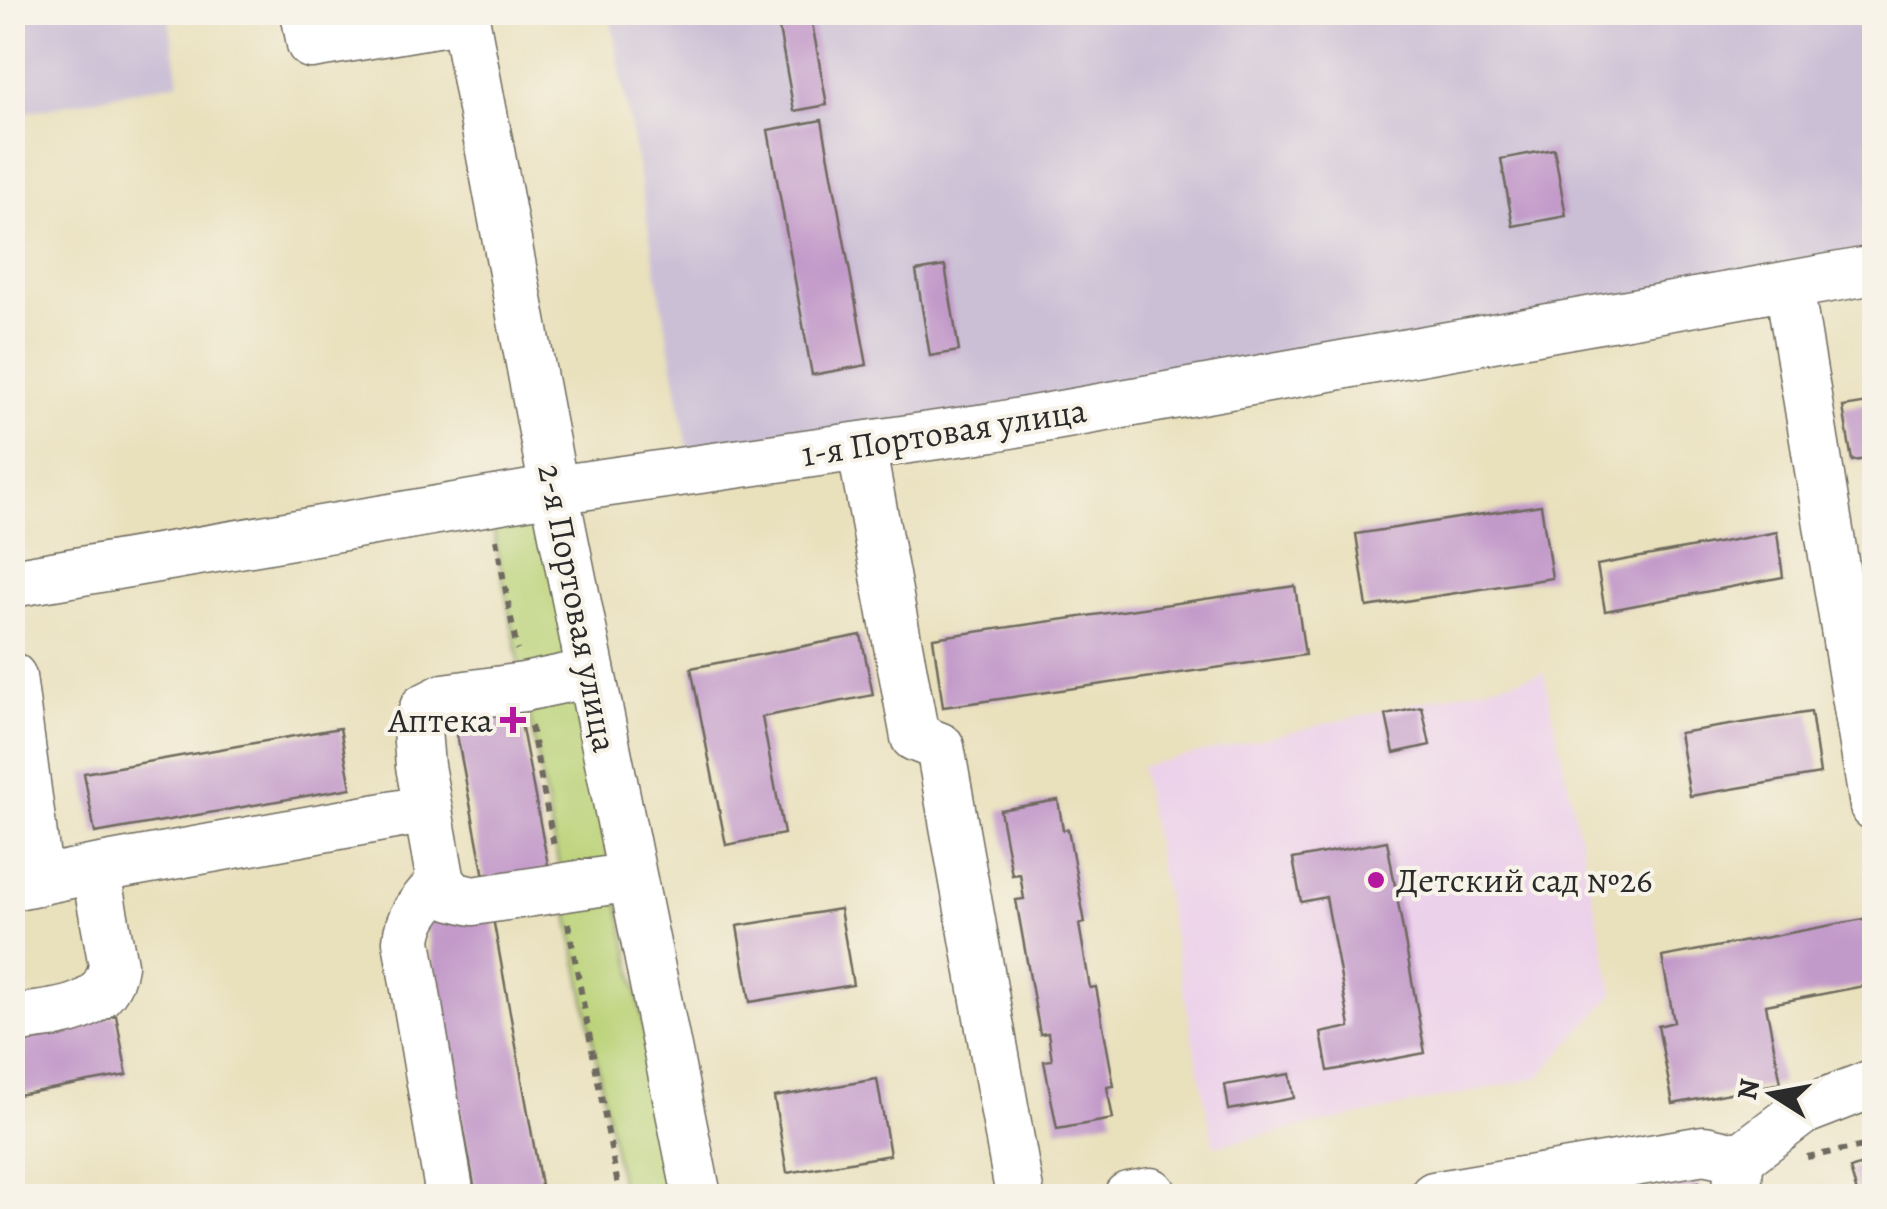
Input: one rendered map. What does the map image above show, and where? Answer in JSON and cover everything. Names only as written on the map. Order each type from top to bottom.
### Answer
[{"type":"street","name":"2-я Портовая улица","points":[[305,12],[311,44],[465,18],[554,490],[697,1196]]},
{"type":"street","name":"1-я Портовая улица","points":[[12,583],[554,490],[993,427],[1874,270]]},
{"type":"street","points":[[1789,286],[1874,806]]},
{"type":"street","points":[[860,446],[916,737],[940,747],[1020,1196]]},
{"type":"street","points":[[591,672],[444,698],[424,708],[417,730],[420,766],[441,882],[453,896],[473,901],[632,876]]},
{"type":"street","points":[[12,677],[26,884],[428,808]]},
{"type":"street","points":[[12,1018],[65,1011],[104,993],[113,965],[95,869]]},
{"type":"street","points":[[441,882],[415,912],[408,925],[407,941],[450,1196]]},
{"type":"street","points":[[1434,1196],[1704,1150],[1738,1177],[1802,1111],[1874,1083]]},
{"type":"street","points":[[1128,1196],[1151,1192],[1154,1196]]},
{"type":"shaded area","points":[[13,12],[168,13],[179,82],[13,115]]},
{"type":"shaded area","points":[[610,13],[1874,13],[1874,270],[692,471]]},
{"type":"shaded area","name":"Детский сад №26","points":[[1544,673],[1614,994],[1538,1078],[1214,1146],[1140,767]]},
{"type":"green space","points":[[539,508],[678,1196],[623,1196],[491,518]]},
{"type":"building","points":[[776,12],[810,12],[827,105],[794,111]]},
{"type":"building","points":[[822,120],[867,365],[812,375],[768,130]]},
{"type":"building","points":[[1554,149],[1566,216],[1513,226],[1501,159]]},
{"type":"building","points":[[945,266],[959,351],[930,356],[916,271]]},
{"type":"building","points":[[1874,402],[1874,458],[1852,461],[1843,407]]},
{"type":"building","points":[[1541,505],[1552,578],[1367,607],[1356,534]]},
{"type":"building","points":[[1777,532],[1783,577],[1605,611],[1597,565]]},
{"type":"building","points":[[1295,586],[1305,655],[943,707],[933,638]]},
{"type":"building","points":[[861,635],[873,695],[762,717],[784,834],[726,845],[691,668]]},
{"type":"building","points":[[517,702],[549,870],[485,882],[453,714]]},
{"type":"building","points":[[1422,707],[1430,745],[1394,753],[1386,715]]},
{"type":"building","points":[[1811,712],[1820,774],[1690,796],[1679,733]]},
{"type":"building","points":[[340,728],[351,788],[95,833],[84,773]]},
{"type":"building","points":[[1058,800],[1063,830],[1068,829],[1085,923],[1079,924],[1090,988],[1096,987],[1114,1086],[1107,1087],[1113,1119],[1057,1129],[1044,1061],[1052,1060],[1048,1033],[1040,1034],[1016,900],[1024,899],[1020,874],[1012,875],[1000,810]]},
{"type":"building","points":[[1387,841],[1425,1053],[1328,1071],[1321,1033],[1350,1027],[1326,897],[1301,902],[1293,859]]},
{"type":"building","points":[[491,907],[543,1196],[476,1196],[425,919]]},
{"type":"building","points":[[840,909],[853,985],[750,1002],[737,926]]},
{"type":"building","points":[[1874,917],[1874,984],[1766,1005],[1781,1083],[1673,1104],[1658,1026],[1674,1022],[1662,957]]},
{"type":"building","points":[[116,1015],[127,1075],[12,1096],[12,1034]]},
{"type":"building","points":[[1290,1074],[1294,1098],[1229,1110],[1225,1085]]},
{"type":"building","points":[[877,1079],[890,1155],[787,1173],[774,1097]]},
{"type":"building","points":[[1874,1161],[1874,1196],[1858,1196],[1850,1169]]},
{"type":"building","points":[[1699,1182],[1701,1196],[1631,1196],[1631,1195]]},
{"type":"place","name":"Аптека","points":[[513,720]]},
{"type":"place","name":"Детский сад №26","points":[[1376,880]]}]
